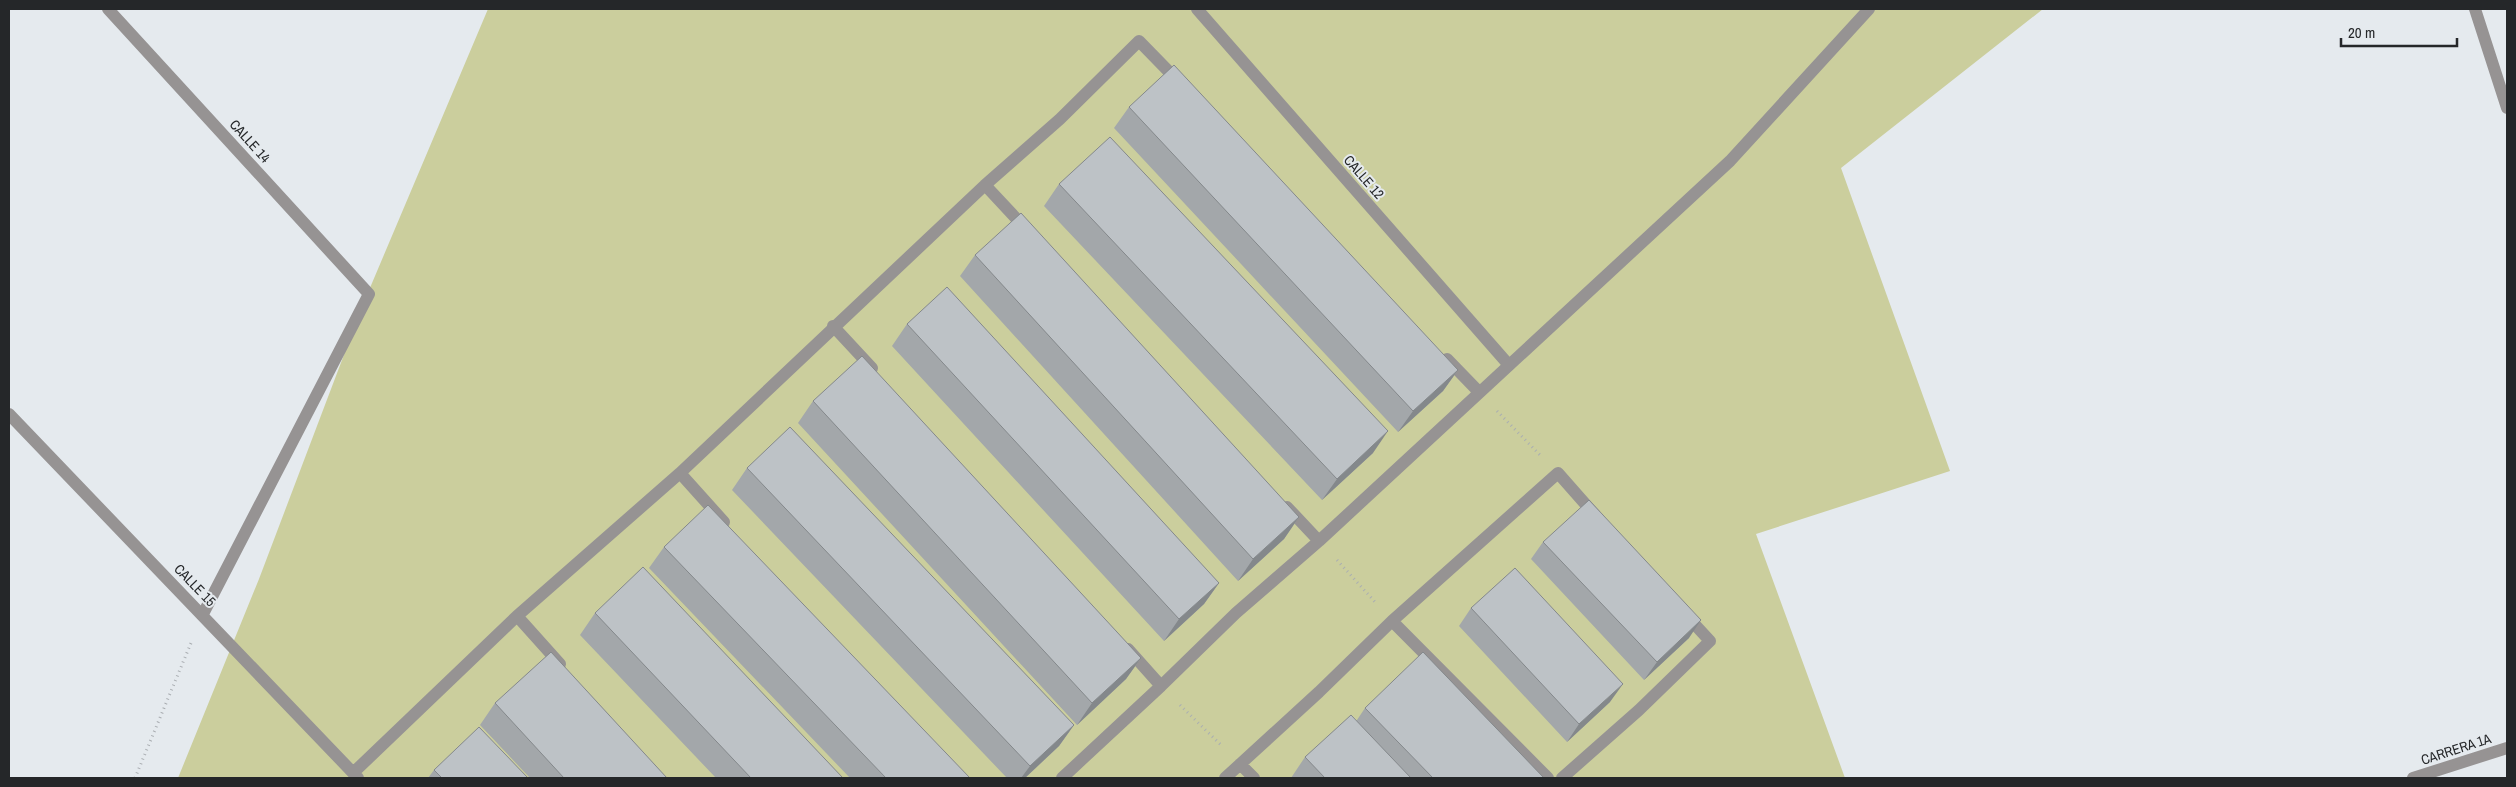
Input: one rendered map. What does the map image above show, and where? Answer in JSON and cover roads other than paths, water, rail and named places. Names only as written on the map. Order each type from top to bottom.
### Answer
[{"type":"street","name":"CALLE 14","points":[[108,9],[369,294],[203,614]]},
{"type":"street","name":"CALLE 12","points":[[1197,9],[1508,364]]},
{"type":"street","points":[[1062,778],[1236,613],[1319,541],[1508,364],[1730,161],[1869,9]]},
{"type":"street","points":[[2475,9],[2507,108]]},
{"type":"street","points":[[355,776],[517,616],[680,473],[985,184],[1060,119],[1139,41],[1187,90]]},
{"type":"street","points":[[985,184],[1037,241]]},
{"type":"street","points":[[833,326],[880,377]]},
{"type":"street","points":[[1438,350],[1478,392]]},
{"type":"street","name":"CALLE 15","points":[[9,414],[203,614],[355,776]]},
{"type":"street","points":[[680,473],[733,532]]},
{"type":"street","points":[[1224,778],[1392,621],[1558,473],[1603,524]]},
{"type":"street","points":[[1278,498],[1319,541]]},
{"type":"street","points":[[1562,778],[1639,710],[1710,641],[1679,607]]},
{"type":"street","points":[[517,616],[570,675]]},
{"type":"street","points":[[1392,621],[1548,778]]},
{"type":"street","points":[[1121,642],[1161,686]]},
{"type":"street","name":"CARRERA 1A","points":[[2414,778],[2507,748]]},
{"type":"street","points":[[1240,764],[1254,778]]}]
